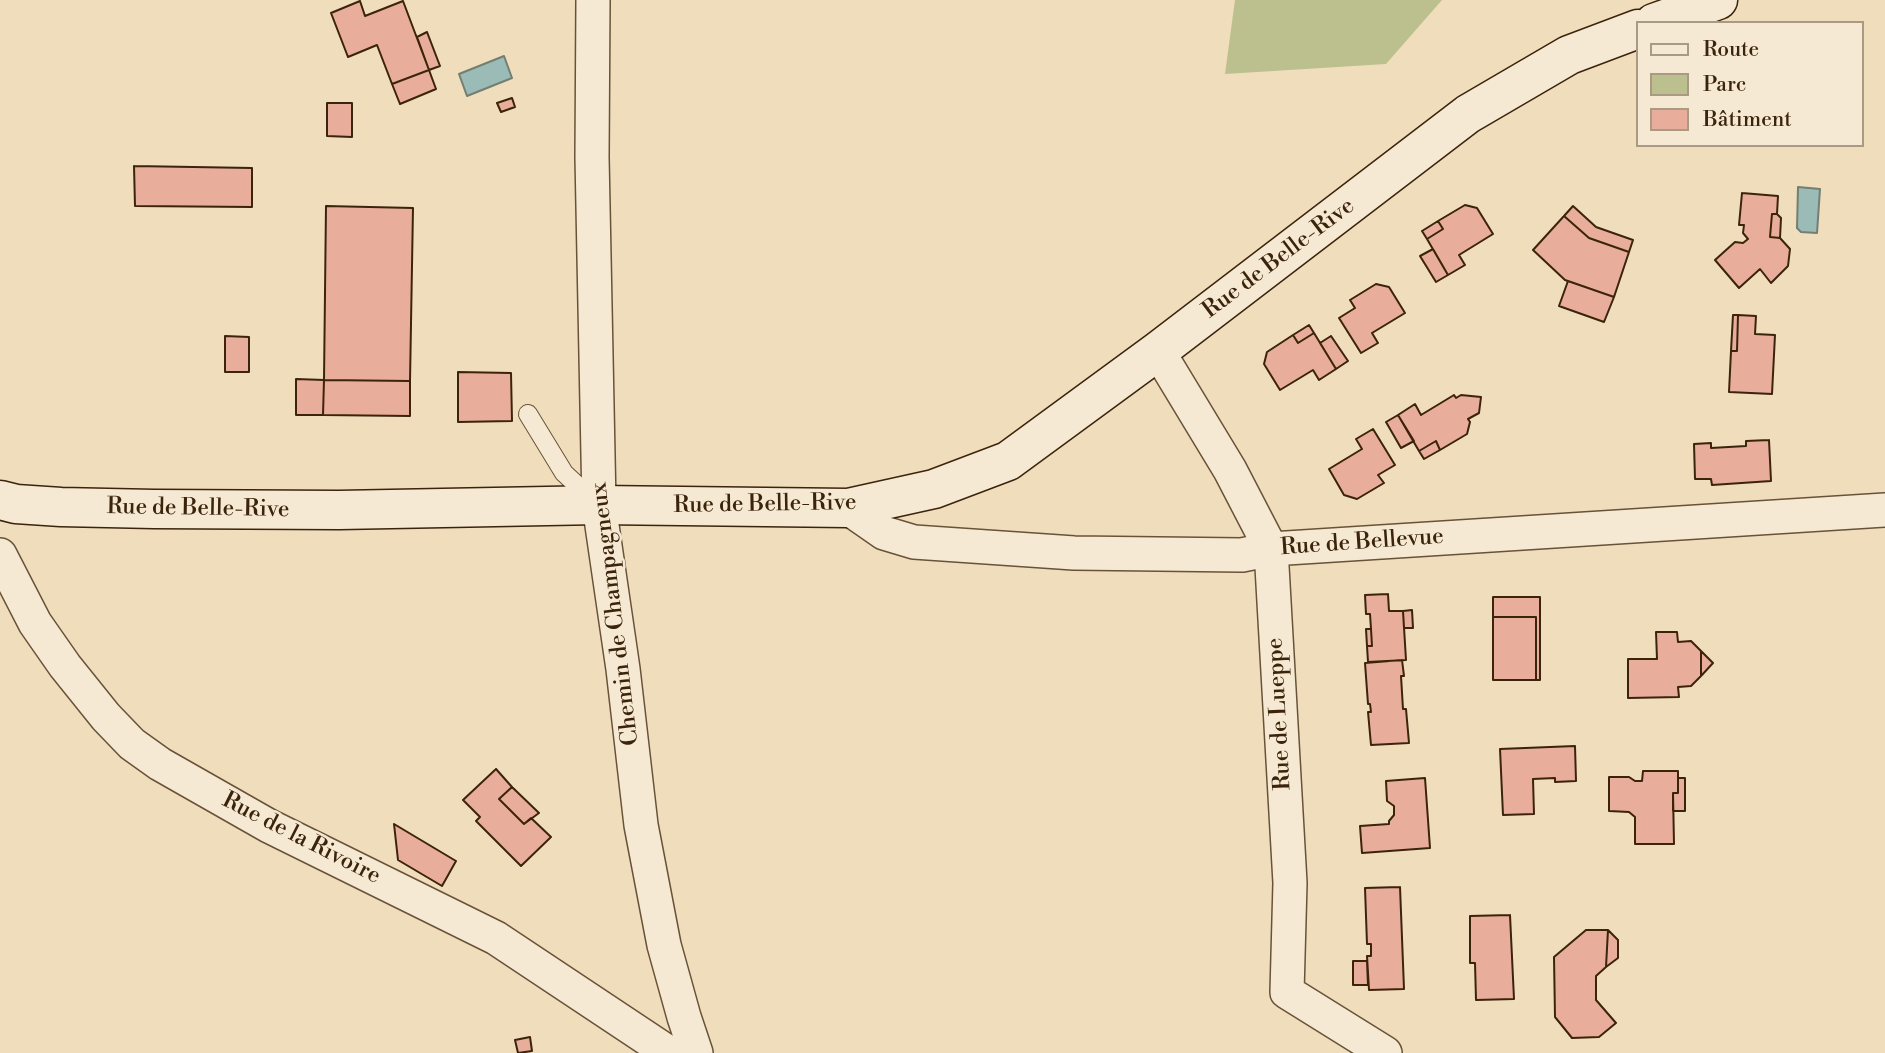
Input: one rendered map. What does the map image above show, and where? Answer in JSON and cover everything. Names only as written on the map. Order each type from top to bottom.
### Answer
[{"type":"street","name":"Chemin de Champagneux","points":[[593,0],[599,505],[641,825],[664,945],[696,1053]]},
{"type":"street","points":[[1659,21],[1717,0]]},
{"type":"street","name":"Rue de Belle-Rive","points":[[0,500],[16,504],[61,507],[167,510],[599,505],[848,508],[934,489],[1008,461],[1158,351],[1468,114],[1569,55],[1636,30]]},
{"type":"street","name":"Rue de Lueppe","points":[[1158,351],[1230,470],[1271,549],[1290,883],[1287,992],[1385,1053]]},
{"type":"street","name":"Rue de Bellevue","points":[[848,508],[884,533],[914,542],[1073,553],[1242,555],[1271,549],[1885,510]]},
{"type":"street","name":"Rue de la Rivoire","points":[[0,555],[34,623],[106,717],[132,744],[160,764],[269,826],[496,938],[669,1053]]},
{"type":"lane","points":[[528,414],[564,473],[599,505]]},
{"type":"green space","points":[[1235,0],[1442,0],[1386,64],[1225,74]]},
{"type":"water","points":[[504,56],[512,78],[467,96],[459,74]]},
{"type":"water","points":[[1798,187],[1820,189],[1817,233],[1801,232],[1797,228]]},
{"type":"building","points":[[360,1],[365,16],[403,1],[429,70],[392,84],[377,45],[348,57],[331,13]]},
{"type":"building","points":[[427,32],[440,66],[429,70],[417,37]]},
{"type":"building","points":[[429,70],[436,89],[400,104],[392,84]]},
{"type":"building","points":[[512,98],[515,107],[501,112],[497,103]]},
{"type":"building","points":[[327,103],[352,103],[352,137],[327,136]]},
{"type":"building","points":[[134,166],[252,168],[252,207],[135,206]]},
{"type":"building","points":[[1742,193],[1778,196],[1777,214],[1772,214],[1770,237],[1780,238],[1790,249],[1788,266],[1771,283],[1760,269],[1739,288],[1715,260],[1735,242],[1743,243],[1748,239],[1743,233],[1744,225],[1739,225]]},
{"type":"building","points":[[1465,205],[1477,208],[1493,234],[1459,255],[1465,265],[1448,275],[1427,239],[1443,229],[1438,221]]},
{"type":"building","points":[[326,206],[413,208],[410,381],[324,380]]},
{"type":"building","points":[[1573,206],[1596,227],[1633,240],[1629,252],[1589,238],[1564,216]]},
{"type":"building","points":[[1772,214],[1781,218],[1780,238],[1770,237]]},
{"type":"building","points":[[1564,216],[1589,238],[1629,252],[1614,297],[1565,280],[1533,250]]},
{"type":"building","points":[[1438,221],[1443,229],[1427,239],[1422,231]]},
{"type":"building","points":[[1433,249],[1448,275],[1436,282],[1420,256]]},
{"type":"building","points":[[1568,281],[1614,297],[1604,322],[1559,306]]},
{"type":"building","points":[[1376,284],[1389,287],[1405,313],[1372,333],[1378,343],[1361,353],[1339,318],[1355,308],[1350,300]]},
{"type":"building","points":[[1733,315],[1738,315],[1737,351],[1731,351]]},
{"type":"building","points":[[1738,315],[1756,316],[1755,334],[1775,335],[1772,394],[1729,392],[1731,351],[1737,351]]},
{"type":"building","points":[[1309,325],[1314,333],[1298,343],[1293,335]]},
{"type":"building","points":[[1314,333],[1336,369],[1319,380],[1313,370],[1280,390],[1264,364],[1267,352],[1293,335],[1298,343]]},
{"type":"building","points":[[225,336],[249,337],[249,372],[225,372]]},
{"type":"building","points":[[1331,336],[1348,361],[1336,369],[1320,343]]},
{"type":"building","points":[[458,372],[511,373],[512,421],[458,422]]},
{"type":"building","points":[[296,379],[324,380],[323,415],[296,415]]},
{"type":"building","points":[[324,380],[410,381],[410,416],[323,415]]},
{"type":"building","points":[[1454,395],[1456,398],[1461,395],[1481,397],[1479,413],[1468,419],[1470,422],[1467,434],[1440,450],[1436,441],[1419,451],[1398,415],[1415,404],[1421,415]]},
{"type":"building","points":[[1398,415],[1414,441],[1401,448],[1386,422]]},
{"type":"building","points":[[1373,429],[1395,465],[1378,475],[1384,483],[1357,499],[1344,495],[1329,469],[1362,449],[1356,439]]},
{"type":"building","points":[[1769,440],[1771,481],[1712,485],[1711,479],[1695,479],[1694,444],[1711,443],[1711,448],[1746,446],[1746,441]]},
{"type":"building","points":[[1436,441],[1440,450],[1424,459],[1419,451]]},
{"type":"building","points":[[1388,594],[1389,611],[1403,611],[1406,660],[1368,662],[1367,646],[1372,646],[1370,614],[1366,614],[1365,595]]},
{"type":"building","points":[[1493,597],[1540,597],[1540,680],[1536,680],[1536,617],[1493,617]]},
{"type":"building","points":[[1412,610],[1413,628],[1404,628],[1403,611]]},
{"type":"building","points":[[1493,617],[1536,617],[1536,680],[1493,680]]},
{"type":"building","points":[[1366,629],[1371,629],[1372,646],[1367,646]]},
{"type":"building","points":[[1656,632],[1677,632],[1678,642],[1691,641],[1701,651],[1701,676],[1691,686],[1678,687],[1679,697],[1628,698],[1628,659],[1657,659]]},
{"type":"building","points":[[1701,651],[1713,663],[1701,676]]},
{"type":"building","points":[[1402,660],[1403,709],[1406,709],[1409,743],[1371,745],[1368,712],[1371,712],[1365,663]]},
{"type":"building","points":[[1575,746],[1576,781],[1533,779],[1534,814],[1503,815],[1500,749]]},
{"type":"building","points":[[496,769],[512,787],[499,799],[524,824],[531,818],[551,837],[521,866],[476,821],[480,817],[463,800]]},
{"type":"building","points":[[1643,771],[1678,771],[1678,793],[1673,793],[1674,844],[1635,844],[1635,817],[1629,812],[1609,811],[1609,777],[1629,777],[1642,781]]},
{"type":"building","points":[[1425,778],[1430,848],[1362,853],[1360,826],[1389,824],[1394,815],[1394,806],[1387,801],[1386,781]]},
{"type":"building","points":[[1678,778],[1685,778],[1685,811],[1673,811],[1673,793],[1678,793]]},
{"type":"building","points":[[512,787],[539,813],[524,824],[499,799]]},
{"type":"building","points":[[394,824],[456,861],[442,886],[398,860]]},
{"type":"building","points":[[1400,887],[1404,989],[1369,990],[1367,956],[1371,956],[1371,944],[1367,944],[1365,888]]},
{"type":"building","points":[[1510,915],[1514,999],[1476,1000],[1475,963],[1470,963],[1470,916]]},
{"type":"building","points":[[1586,930],[1608,930],[1606,967],[1596,976],[1596,1000],[1616,1023],[1599,1037],[1572,1038],[1555,1017],[1554,957]]},
{"type":"building","points":[[1608,930],[1618,940],[1618,958],[1606,967]]},
{"type":"building","points":[[1353,961],[1367,961],[1368,985],[1353,985]]},
{"type":"building","points":[[530,1037],[532,1051],[518,1053],[515,1040]]}]
